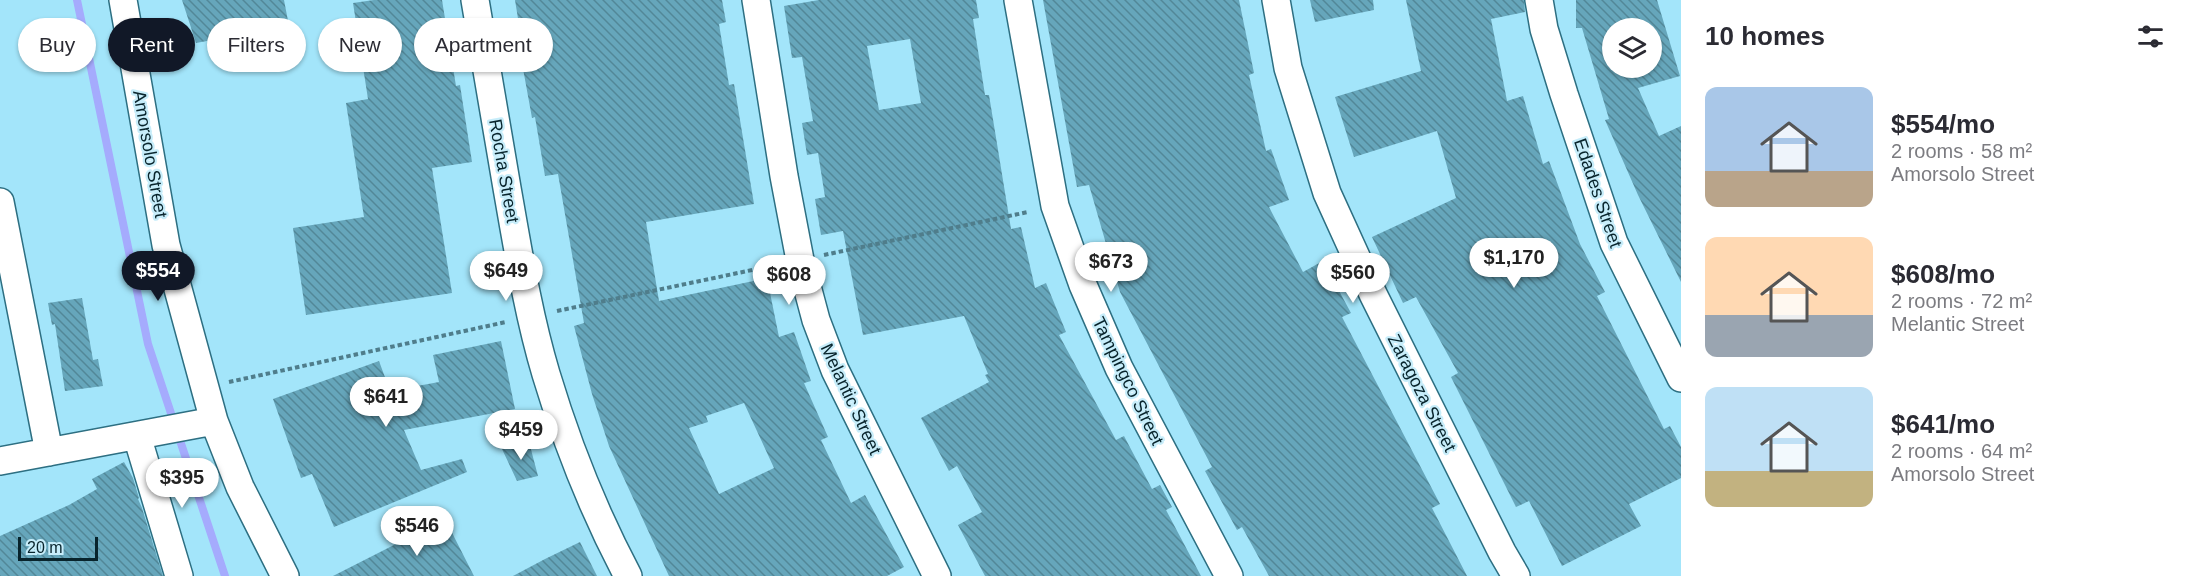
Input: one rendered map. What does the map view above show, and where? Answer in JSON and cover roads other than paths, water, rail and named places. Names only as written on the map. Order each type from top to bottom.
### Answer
[{"type":"street","name":"Amorsolo Street","points":[[123,0],[166,245],[214,421],[240,487],[285,576]]},
{"type":"street","name":"Rocha Street","points":[[475,0],[515,235],[531,317],[546,374],[578,468],[608,538],[628,576]]},
{"type":"street","name":"Melantic Street","points":[[756,0],[784,176],[800,260],[816,320],[835,370],[937,576]]},
{"type":"street","name":"Tampingco Street","points":[[1018,0],[1055,206],[1083,285],[1119,368],[1229,576]]},
{"type":"street","name":"Zaragoza Street","points":[[1276,0],[1288,68],[1327,193],[1373,294],[1516,576]]},
{"type":"street","name":"Edades Street","points":[[1539,0],[1544,29],[1564,94],[1614,243],[1681,378]]},
{"type":"street","points":[[0,202],[49,452]]},
{"type":"street","points":[[0,461],[214,421]]},
{"type":"street","points":[[137,436],[178,576]]},
{"type":"waterway","points":[[77,0],[148,344],[225,576]]}]
